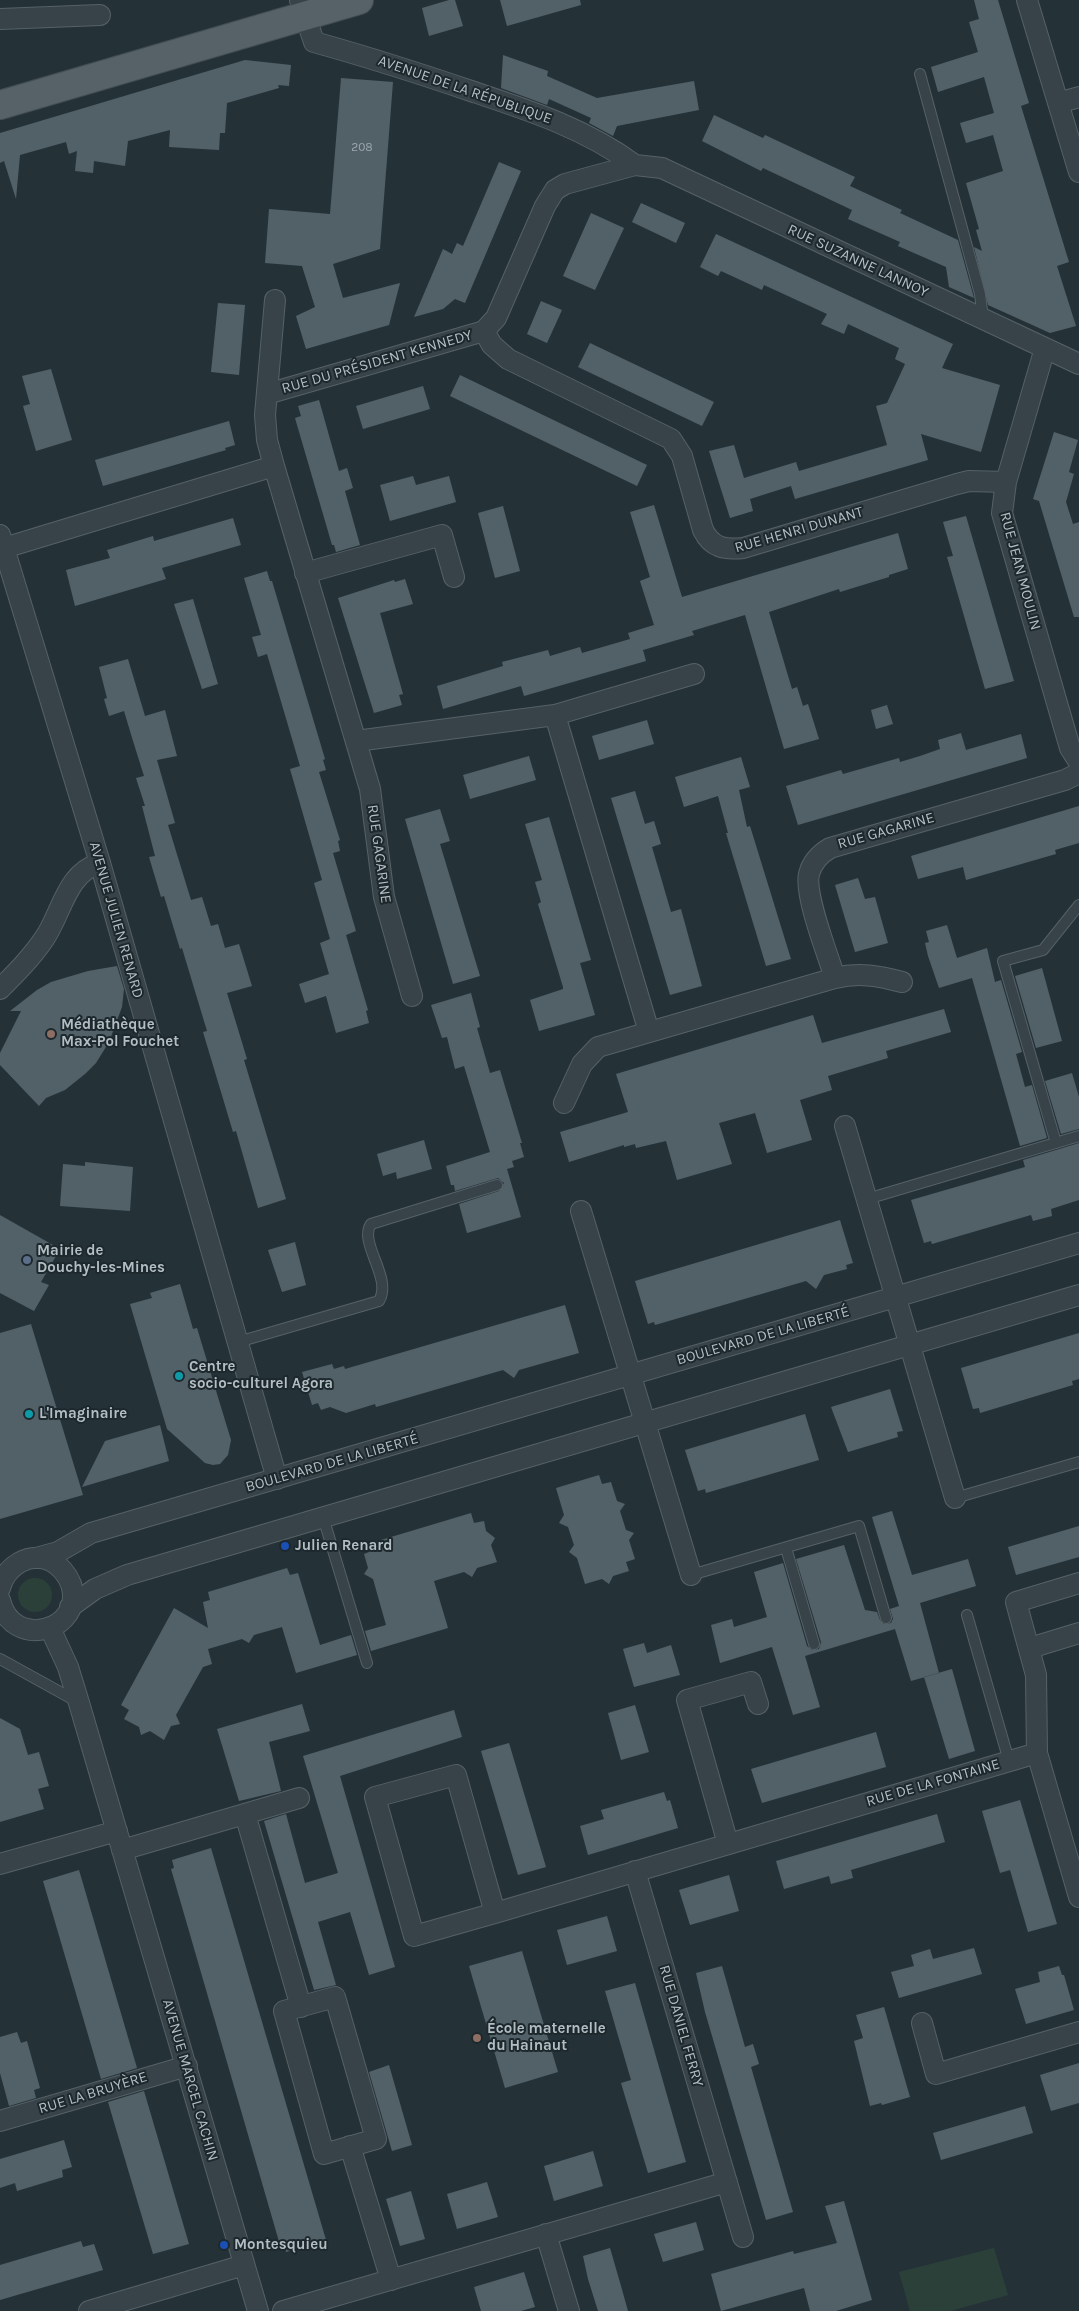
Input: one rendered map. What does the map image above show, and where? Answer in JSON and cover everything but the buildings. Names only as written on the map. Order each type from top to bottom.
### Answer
[{"type":"main road","points":[[0,87],[308,5],[359,0]]},
{"type":"main road","points":[[0,105],[308,5]]},
{"type":"street","points":[[1027,0],[1079,172]]},
{"type":"street","name":"AVENUE DE LA RÉPUBLIQUE","points":[[308,5],[314,42],[394,65],[545,116],[579,130],[635,165]]},
{"type":"street","points":[[0,19],[100,15]]},
{"type":"street","points":[[1058,103],[1079,96]]},
{"type":"street","name":"RUE SUZANNE LANNOY","points":[[635,165],[653,165],[662,168],[1079,364]]},
{"type":"street","name":"RUE DU PRÉSIDENT KENNEDY","points":[[267,394],[484,331],[496,318],[544,206],[555,190],[565,184],[635,165]]},
{"type":"street","name":"RUE DU PRÉSIDENT KENNEDY","points":[[274,466],[265,427],[275,300]]},
{"type":"street","name":"RUE HENRI DUNANT","points":[[484,331],[492,345],[508,359],[671,440],[682,456],[708,539],[721,548],[743,548],[969,481],[1006,482]]},
{"type":"street","name":"RUE JEAN MOULIN","points":[[1045,348],[1006,482],[1002,513],[1070,748],[1079,762]]},
{"type":"street","points":[[2,541],[274,466]]},
{"type":"street","name":"RUE GAGARINE","points":[[274,466],[372,800],[384,897],[412,996]]},
{"type":"street","points":[[305,573],[442,535],[454,577]]},
{"type":"street","name":"AVENUE JULIEN RENARD","points":[[2,541],[100,863],[277,1479]]},
{"type":"street","points":[[356,741],[555,715],[694,674]]},
{"type":"street","points":[[555,715],[649,1032]]},
{"type":"street","name":"RUE GAGARINE","points":[[835,978],[808,883],[812,865],[824,851],[1065,780],[1079,773]]},
{"type":"street","points":[[0,989],[26,964],[41,944],[77,878],[90,866],[100,863]]},
{"type":"street","points":[[564,1103],[582,1064],[591,1052],[598,1047],[835,978],[863,974],[902,982]]},
{"type":"street","points":[[845,1126],[955,1498]]},
{"type":"street","points":[[581,1211],[691,1575]]},
{"type":"street","name":"BOULEVARD DE LA LIBERTÉ","points":[[36,1558],[58,1552],[91,1533],[1079,1243]]},
{"type":"street","points":[[70,1607],[72,1591],[67,1576],[52,1562],[36,1558],[15,1565],[0,1588],[6,1615],[18,1626],[33,1631],[50,1628],[62,1620],[70,1607],[95,1589],[115,1579],[1079,1295]]},
{"type":"street","points":[[1079,1583],[1016,1602],[1030,1648],[1038,1690],[1037,1753],[1072,1851],[1079,1897]]},
{"type":"street","name":"AVENUE MARCEL CACHIN","points":[[50,1628],[68,1667],[79,1702],[258,2311]]},
{"type":"street","points":[[1030,1648],[1079,1633]]},
{"type":"street","points":[[728,1844],[687,1700],[751,1682],[758,1704]]},
{"type":"street","name":"RUE DE LA FONTAINE","points":[[495,1913],[456,1775],[375,1797],[414,1936],[495,1913],[1037,1753]]},
{"type":"street","points":[[122,1850],[298,1798]]},
{"type":"street","points":[[245,1814],[301,2007]]},
{"type":"street","points":[[0,1864],[116,1831]]},
{"type":"street","name":"RUE DANIEL FERRY","points":[[635,1871],[743,2237]]},
{"type":"street","points":[[336,1997],[376,2139],[350,2146],[324,2154],[284,2011],[336,1997]]},
{"type":"street","points":[[922,2023],[936,2074],[1079,2032]]},
{"type":"street","name":"RUE LA BRUYÈRE","points":[[0,2121],[187,2066]]},
{"type":"street","points":[[350,2146],[390,2280]]},
{"type":"street","points":[[283,2311],[727,2182]]},
{"type":"street","points":[[546,2234],[569,2311]]},
{"type":"street","points":[[89,2311],[244,2266]]},
{"type":"lane","points":[[920,74],[980,294],[983,320]]},
{"type":"lane","points":[[1056,1143],[1003,961],[1043,950],[1079,905]]},
{"type":"lane","points":[[866,1199],[1079,1136]]},
{"type":"lane","points":[[238,1342],[379,1300],[383,1287],[368,1235],[371,1224],[497,1185]]},
{"type":"lane","points":[[955,1498],[1079,1462]]},
{"type":"lane","points":[[323,1517],[368,1663]]},
{"type":"lane","points":[[691,1575],[859,1526],[886,1618]]},
{"type":"lane","points":[[786,1548],[814,1644]]},
{"type":"lane","points":[[967,1615],[1010,1761]]},
{"type":"lane","points":[[0,1659],[79,1702]]},
{"type":"green space","points":[[35,1578],[47,1583],[52,1595],[47,1607],[35,1612],[23,1607],[18,1595],[23,1583]]},
{"type":"green space","points":[[994,2248],[1008,2295],[950,2311],[910,2311],[899,2272]]},
{"type":"place","name":"Médiathèque Max-Pol Fouchet","points":[[51,1034]]},
{"type":"place","name":"Mairie de Douchy-les-Mines","points":[[27,1260]]},
{"type":"place","name":"Centre socio-culturel Agora","points":[[179,1376]]},
{"type":"place","name":"L'Imaginaire","points":[[29,1414]]},
{"type":"place","name":"Julien Renard","points":[[285,1546]]},
{"type":"place","name":"École maternelle du Hainaut","points":[[477,2038]]},
{"type":"place","name":"Montesquieu","points":[[224,2245]]}]
